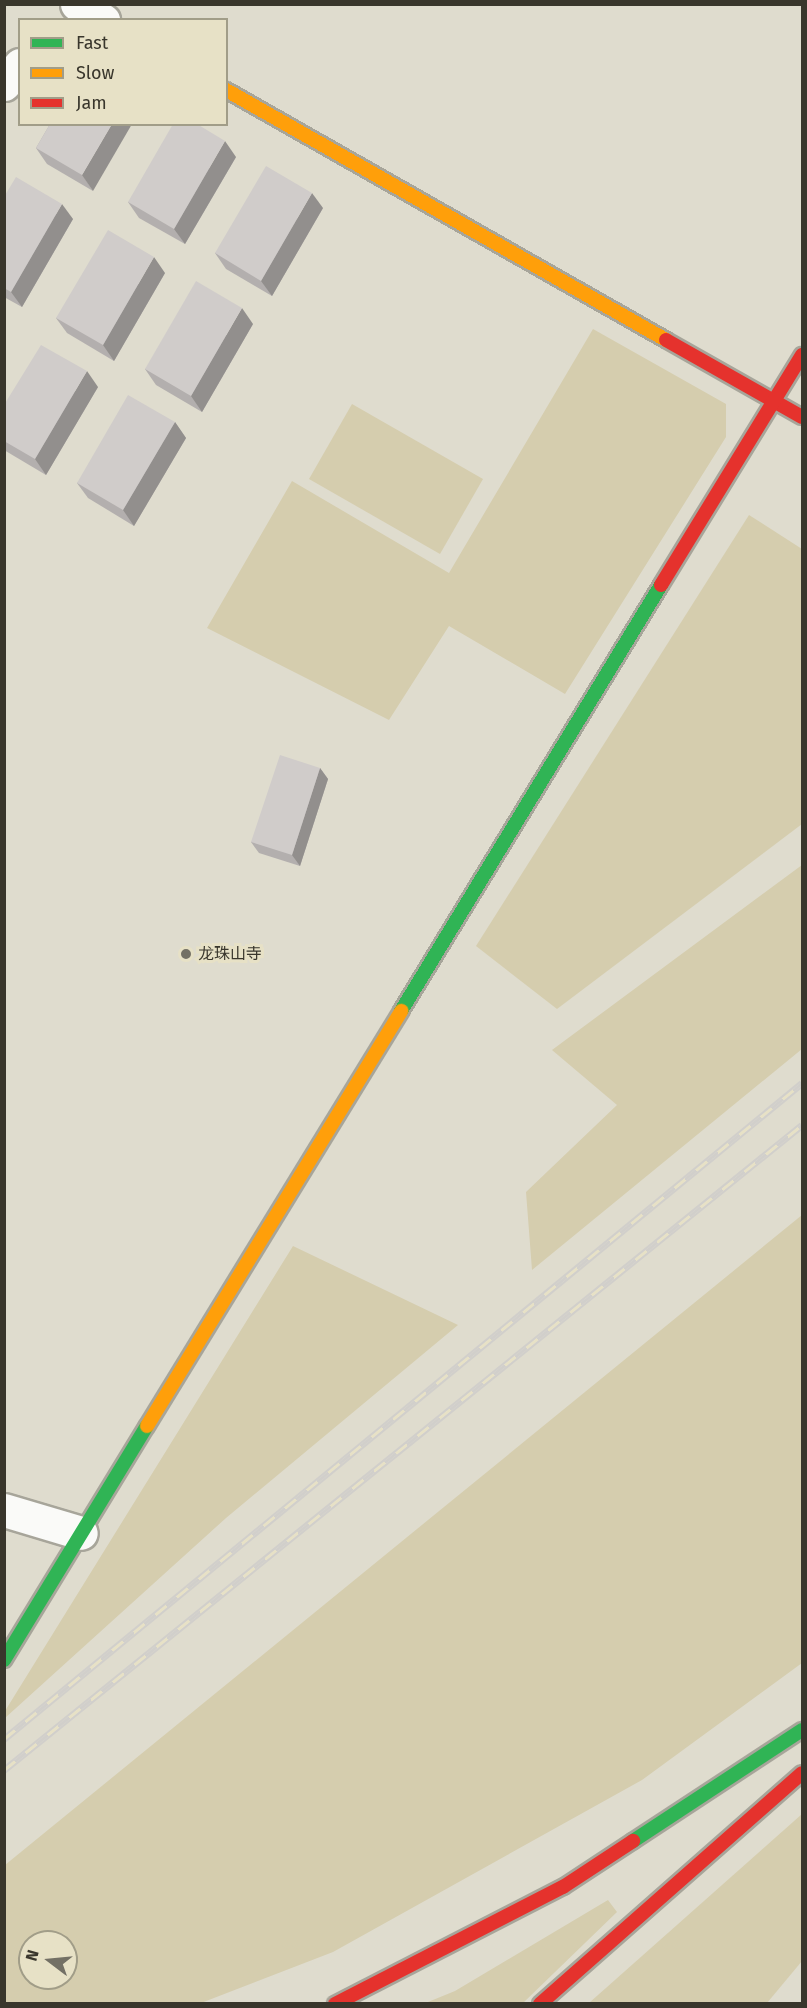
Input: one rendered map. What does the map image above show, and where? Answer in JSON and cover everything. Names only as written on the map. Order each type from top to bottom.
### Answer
[{"type":"main road","points":[[228,91],[802,417]]},
{"type":"main road","points":[[4,1660],[802,355]]},
{"type":"main road","points":[[335,2004],[563,1887],[802,1730]]},
{"type":"main road","points":[[540,2004],[802,1773]]},
{"type":"street","points":[[56,18],[67,4]]},
{"type":"street","points":[[77,4],[100,18]]},
{"type":"street","points":[[4,84],[18,67]]},
{"type":"street","points":[[4,1510],[81,1533]]},
{"type":"shaded area","points":[[593,329],[726,404],[726,437],[565,694],[449,626],[389,720],[207,628],[292,481],[449,573]]},
{"type":"shaded area","points":[[352,404],[483,479],[440,554],[309,479]]},
{"type":"shaded area","points":[[749,515],[802,549],[802,824],[557,1009],[476,946]]},
{"type":"shaded area","points":[[802,865],[802,1049],[532,1270],[526,1192],[617,1105],[552,1050]]},
{"type":"shaded area","points":[[802,1215],[802,1663],[642,1780],[333,1952],[201,2003],[5,2003],[5,1865]]},
{"type":"shaded area","points":[[293,1246],[458,1325],[226,1518],[5,1718],[5,1711]]},
{"type":"shaded area","points":[[802,1814],[802,1961],[767,2003],[589,2003]]},
{"type":"shaded area","points":[[608,1900],[617,1912],[523,2003],[423,2004],[455,1991]]},
{"type":"building","points":[[49,126],[111,126],[82,175],[36,148]]},
{"type":"building","points":[[172,126],[200,126],[225,141],[174,229],[128,202]]},
{"type":"building","points":[[266,166],[312,193],[261,281],[215,253]]},
{"type":"building","points":[[16,177],[62,204],[11,292],[4,288],[4,197]]},
{"type":"building","points":[[108,230],[154,257],[103,345],[56,318]]},
{"type":"building","points":[[196,281],[242,308],[191,396],[145,369]]},
{"type":"building","points":[[41,345],[87,371],[35,459],[4,441],[4,405]]},
{"type":"building","points":[[128,395],[175,422],[123,510],[77,483]]},
{"type":"building","points":[[280,755],[320,768],[292,855],[251,842]]},
{"type":"railway","points":[[4,1739],[802,1083]]},
{"type":"railway","points":[[4,1770],[802,1125]]},
{"type":"traffic: fast","points":[[401,1011],[661,585]]},
{"type":"traffic: fast","points":[[4,1660],[147,1426]]},
{"type":"traffic: fast","points":[[633,1841],[802,1730]]},
{"type":"traffic: slow","points":[[228,91],[666,340]]},
{"type":"traffic: slow","points":[[147,1426],[401,1011]]},
{"type":"traffic: jam","points":[[666,340],[802,417]]},
{"type":"traffic: jam","points":[[661,585],[802,355]]},
{"type":"traffic: jam","points":[[540,2004],[802,1773]]},
{"type":"traffic: jam","points":[[335,2004],[563,1887],[633,1841]]},
{"type":"place","name":"龙珠山寺","points":[[186,954]]}]
